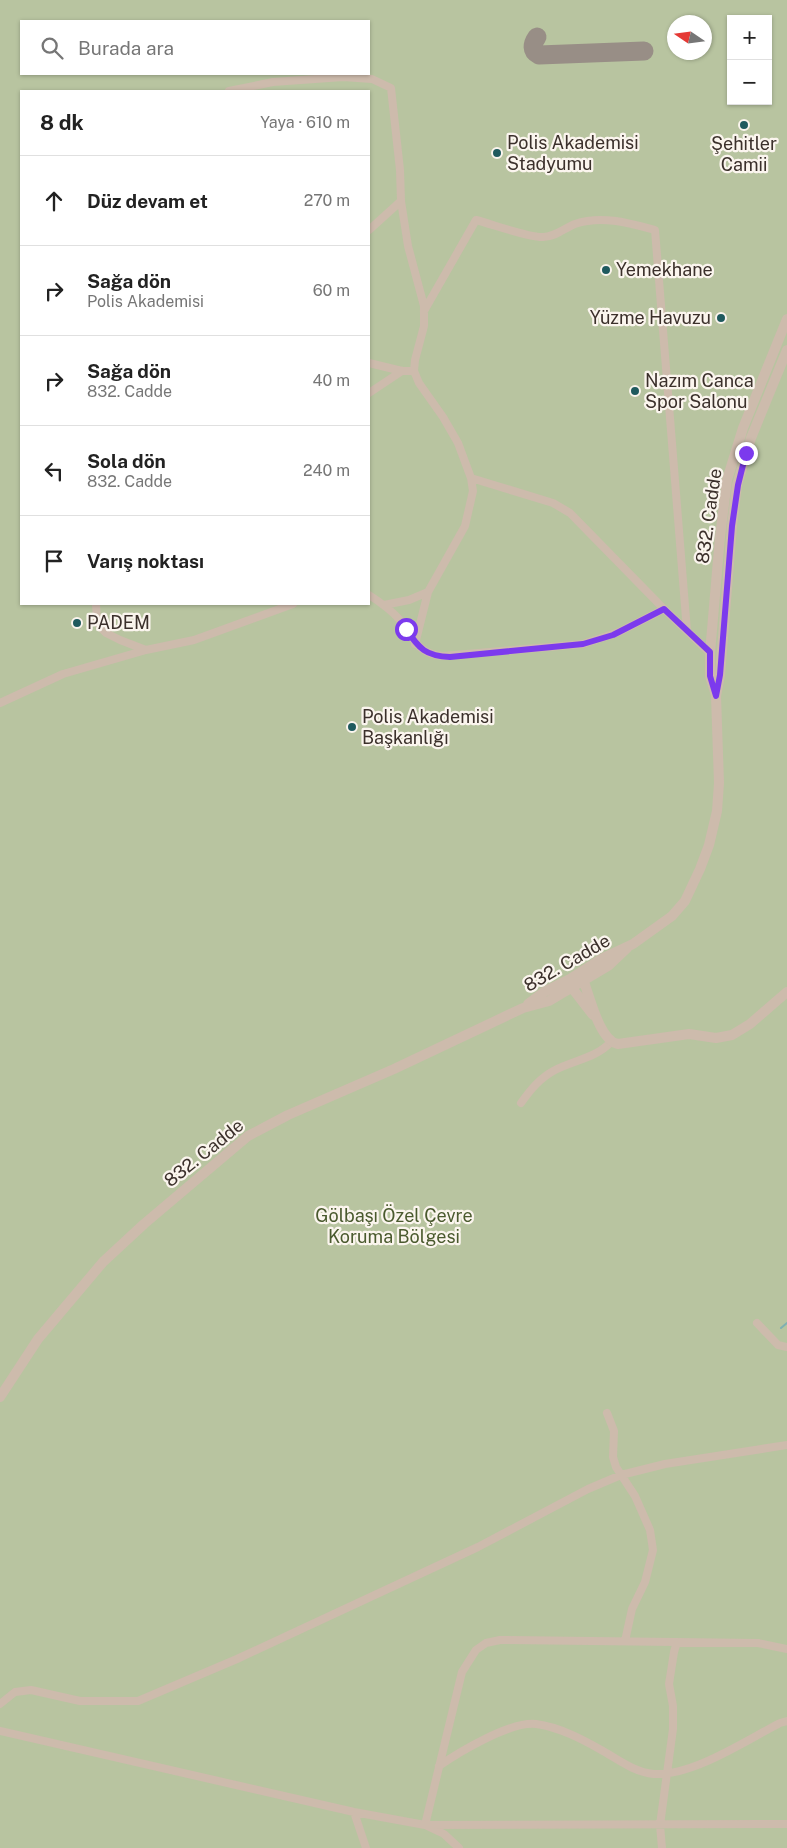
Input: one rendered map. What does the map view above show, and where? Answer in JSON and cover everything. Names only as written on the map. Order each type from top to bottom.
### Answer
[{"type":"street","points":[[234,90],[273,82],[343,77],[372,79],[391,88],[400,170],[401,200],[408,246],[424,311],[424,326],[414,371],[419,383],[444,417],[454,437],[464,458],[473,491],[465,526],[428,592],[415,644]]},
{"type":"street","points":[[370,229],[401,200]]},
{"type":"street","points":[[424,311],[476,220],[540,237],[551,236],[574,224],[593,220],[624,222],[655,230],[687,631]]},
{"type":"street","name":"832. Cadde","points":[[716,696],[710,676],[710,652],[727,480],[743,428],[787,319]]},
{"type":"street","points":[[773,354],[785,354]]},
{"type":"street","name":"832. Cadde","points":[[0,1397],[38,1339],[102,1262],[242,1140],[272,1123],[381,1075],[523,1008],[544,992],[576,981],[608,966],[627,948],[662,923],[679,908],[690,890],[709,845],[718,796],[716,696],[720,675],[731,536],[738,485],[751,438],[785,354]]},
{"type":"street","points":[[370,363],[402,371],[414,371]]},
{"type":"street","points":[[370,392],[402,371]]},
{"type":"street","points":[[471,478],[553,503],[566,510],[664,609],[710,652]]},
{"type":"street","points":[[384,605],[410,600],[428,592]]},
{"type":"street","points":[[370,596],[384,605],[400,620],[415,644],[429,654],[450,657],[577,645],[613,635],[664,609]]},
{"type":"street","points":[[96,605],[97,621],[106,633],[146,650]]},
{"type":"street","points":[[0,703],[63,674],[146,650],[194,640],[290,605]]},
{"type":"street","points":[[576,981],[605,1035],[611,1042],[618,1044],[689,1034],[716,1038],[732,1035],[750,1024],[787,992]]},
{"type":"street","points":[[521,1103],[536,1083],[556,1070],[603,1050],[611,1042]]},
{"type":"street","points":[[757,1323],[778,1345],[787,1347]]},
{"type":"street","points":[[607,1413],[614,1431],[613,1457],[616,1467],[636,1496],[650,1530],[653,1550],[645,1582],[632,1609],[625,1641]]},
{"type":"street","points":[[0,1704],[15,1692],[31,1690],[80,1701],[138,1702],[478,1548],[588,1489],[621,1475],[665,1464],[787,1445]]},
{"type":"street","points":[[425,1824],[462,1672],[476,1650],[486,1643],[500,1640],[758,1643],[787,1649]]},
{"type":"street","points":[[662,1848],[660,1825],[668,1774],[673,1716],[669,1684],[677,1642]]},
{"type":"street","points":[[439,1766],[458,1752],[502,1732],[516,1726],[535,1724],[570,1734],[639,1771],[668,1774],[712,1758],[780,1723],[787,1722]]},
{"type":"street","points":[[0,1731],[354,1812],[425,1824],[787,1824]]},
{"type":"street","points":[[354,1812],[366,1848]]},
{"type":"street","points":[[425,1824],[444,1834],[459,1848]]},
{"type":"green space","name":"Gölbaşı Özel Çevre Koruma Bölgesi","points":[[0,0],[787,0],[787,1848],[0,1848]]},
{"type":"waterway","points":[[781,1328],[787,1323]]},
{"type":"taxiway","points":[[537,37],[533,47],[539,55],[644,51]]},
{"type":"place","name":"Şehitler Camii","points":[[744,125]]},
{"type":"place","name":"Polis Akademisi Stadyumu","points":[[497,153]]},
{"type":"place","name":"Yemekhane","points":[[606,270]]},
{"type":"place","name":"Yüzme Havuzu","points":[[721,318]]},
{"type":"place","name":"Nazım Canca Spor Salonu","points":[[635,391]]},
{"type":"place","name":"PADEM","points":[[77,623]]},
{"type":"place","name":"Polis Akademisi Başkanlığı","points":[[352,727]]},
{"type":"route","points":[[406,629],[415,644],[421,649],[436,656],[450,657],[583,644],[613,635],[664,609],[710,652],[710,676],[716,696],[720,675],[734,502],[746,453]]}]
